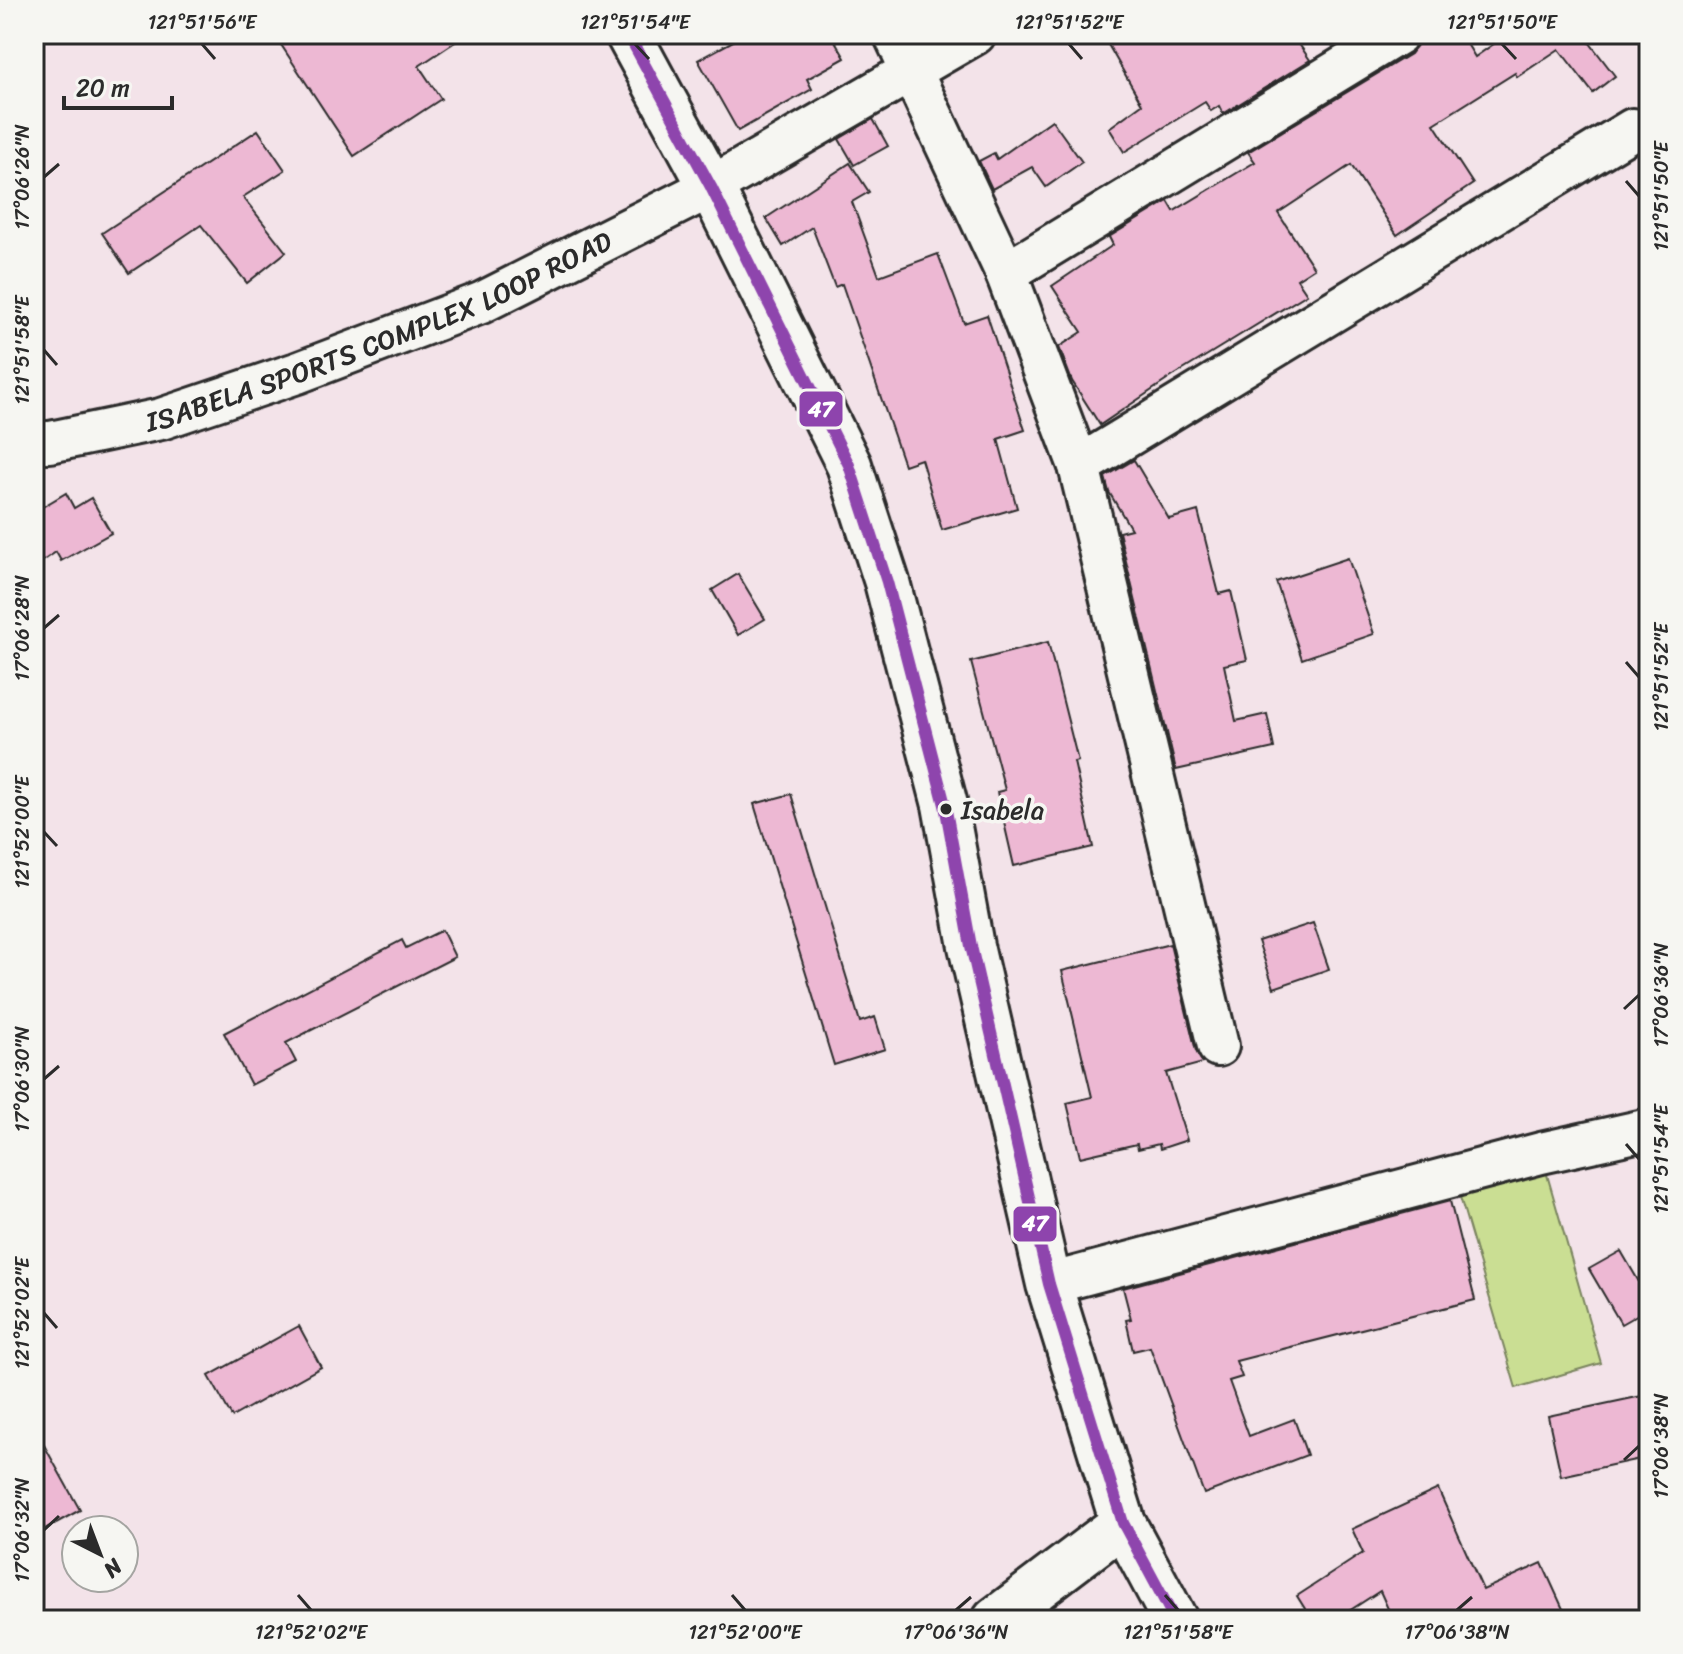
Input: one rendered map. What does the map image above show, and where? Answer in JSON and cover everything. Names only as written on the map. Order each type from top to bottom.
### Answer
[{"type":"main road","points":[[628,34],[711,187],[849,465],[887,582],[945,805],[971,946],[1049,1284],[1123,1523],[1175,1620]]},
{"type":"main road","points":[[995,1620],[1123,1523]]},
{"type":"street","points":[[894,34],[1006,273],[1079,466],[1218,1046]]},
{"type":"street","name":"ISABELA SPORTS COMPLEX LOOP ROAD","points":[[34,442],[50,442],[161,419],[297,373],[481,303],[711,187],[975,34]]},
{"type":"street","points":[[1006,273],[1398,34]]},
{"type":"street","points":[[1079,466],[1633,129]]},
{"type":"street","points":[[1049,1284],[1526,1157],[1649,1129]]},
{"type":"green space","points":[[1546,1171],[1601,1363],[1516,1388],[1460,1197]]},
{"type":"building","points":[[274,34],[467,34],[419,66],[441,99],[354,156]]},
{"type":"building","points":[[746,34],[831,34],[845,58],[807,79],[812,89],[738,131],[698,60]]},
{"type":"building","points":[[1102,34],[1292,34],[1310,60],[1223,114],[1219,106],[1211,111],[1205,102],[1124,152],[1109,128],[1142,104]]},
{"type":"building","points":[[1434,34],[1461,34],[1475,57],[1508,34],[1583,34],[1615,76],[1593,93],[1559,49],[1517,77],[1515,73],[1434,124],[1473,184],[1397,235],[1351,165],[1278,213],[1314,268],[1297,279],[1307,294],[1100,425],[1072,381],[1059,347],[1082,332],[1052,286],[1113,245],[1109,237],[1168,201],[1174,211],[1255,162],[1248,152],[1410,54],[1419,42]]},
{"type":"building","points":[[873,119],[888,146],[854,165],[839,139]]},
{"type":"building","points":[[1052,120],[1082,162],[1046,187],[1032,167],[992,189],[979,161],[994,153],[997,159]]},
{"type":"building","points":[[258,130],[285,170],[243,197],[286,252],[247,283],[201,225],[129,273],[102,233]]},
{"type":"building","points":[[850,163],[869,192],[852,202],[879,276],[938,254],[964,323],[987,315],[1025,430],[998,439],[1017,508],[942,530],[921,459],[904,465],[842,284],[835,287],[812,227],[783,246],[766,218]]},
{"type":"building","points":[[1134,460],[1169,519],[1198,511],[1219,594],[1231,591],[1247,660],[1224,665],[1236,721],[1267,714],[1274,748],[1176,770],[1119,532],[1131,529],[1109,492],[1105,477]]},
{"type":"building","points":[[66,493],[74,508],[91,498],[111,533],[61,561],[56,552],[34,567],[34,512]]},
{"type":"building","points":[[1348,558],[1374,634],[1302,659],[1276,582]]},
{"type":"building","points":[[738,574],[765,619],[738,635],[712,590]]},
{"type":"building","points":[[1048,642],[1078,761],[1074,762],[1093,847],[1014,866],[997,792],[1005,790],[971,662]]},
{"type":"building","points":[[791,794],[860,1022],[875,1017],[885,1049],[834,1065],[754,804]]},
{"type":"building","points":[[1313,923],[1329,969],[1274,988],[1258,941]]},
{"type":"building","points":[[442,930],[455,957],[286,1043],[296,1062],[251,1085],[224,1033],[402,940],[406,948]]},
{"type":"building","points":[[1170,944],[1196,1051],[1203,1063],[1166,1073],[1187,1140],[1160,1149],[1159,1144],[1138,1149],[1137,1144],[1080,1157],[1067,1103],[1092,1097],[1062,971]]},
{"type":"building","points":[[1450,1201],[1475,1300],[1236,1361],[1242,1377],[1229,1381],[1249,1436],[1294,1419],[1307,1455],[1204,1494],[1150,1347],[1133,1351],[1126,1320],[1131,1319],[1123,1288]]},
{"type":"building","points":[[1621,1251],[1649,1299],[1649,1308],[1621,1324],[1589,1269]]},
{"type":"building","points":[[299,1326],[321,1367],[232,1417],[209,1376]]},
{"type":"building","points":[[1642,1396],[1649,1429],[1649,1457],[1561,1476],[1548,1416]]},
{"type":"building","points":[[34,1427],[80,1510],[73,1514],[60,1514],[60,1521],[34,1535]]},
{"type":"building","points":[[1438,1489],[1483,1590],[1542,1563],[1568,1620],[1393,1620],[1380,1591],[1335,1620],[1312,1620],[1297,1596],[1363,1553],[1352,1529]]},
{"type":"transit line","name":"47","points":[[628,34],[711,187],[849,465],[887,582],[945,805],[971,946],[1049,1284],[1123,1523],[1175,1620]]},
{"type":"place","name":"Isabela","points":[[946,809]]}]
